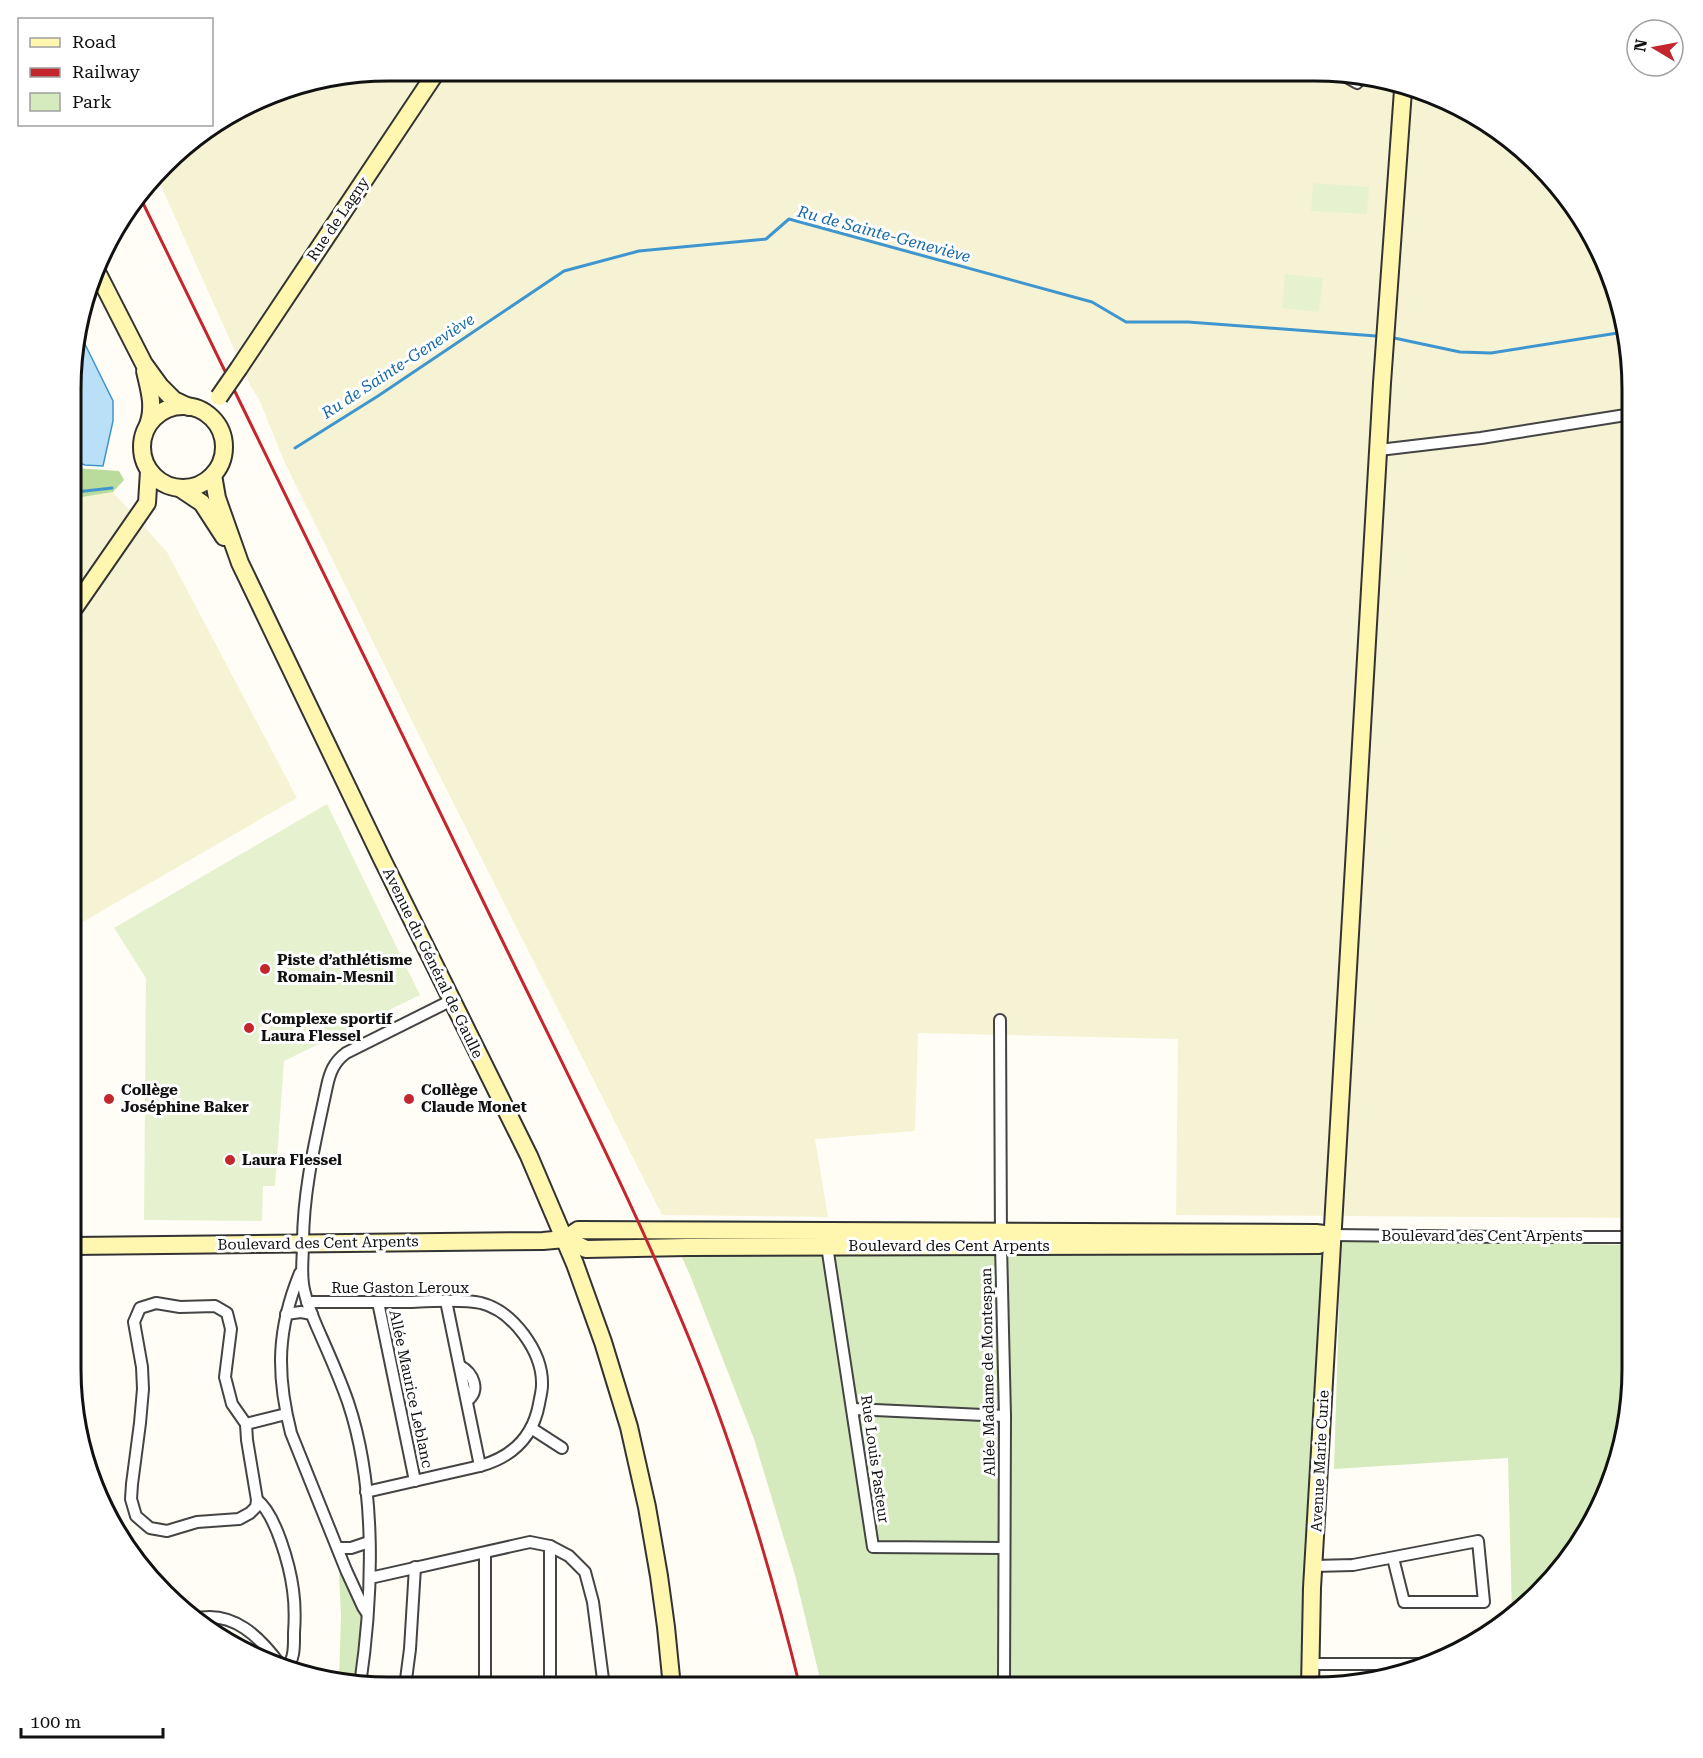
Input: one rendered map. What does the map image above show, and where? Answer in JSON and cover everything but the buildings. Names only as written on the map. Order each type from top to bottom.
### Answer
[{"type":"main road","name":"Rue de Lagny","points":[[219,397],[430,81]]},
{"type":"main road","name":"Avenue Marie Curie","points":[[1310,1677],[1314,1566],[1382,383],[1403,94]]},
{"type":"main road","points":[[81,598],[147,503],[164,492],[199,486],[213,475],[221,463],[224,450],[222,436],[216,424],[207,414],[174,400],[144,364],[101,280]]},
{"type":"main road","points":[[144,364],[152,414],[143,436],[141,448],[144,460],[149,471],[164,484],[177,488]]},
{"type":"main road","points":[[148,424],[166,410],[192,407],[208,403],[219,397]]},
{"type":"main road","points":[[216,424],[215,407],[219,397]]},
{"type":"main road","points":[[147,503],[149,471]]},
{"type":"main road","name":"Avenue du Général de Gaulle","points":[[213,475],[217,498],[240,563],[529,1156],[565,1239],[603,1342],[629,1427],[659,1576],[671,1677]]},
{"type":"main road","name":"Avenue du Général de Gaulle","points":[[177,488],[202,503],[240,563]]},
{"type":"main road","name":"Boulevard des Cent Arpents","points":[[81,1246],[543,1241],[565,1239],[578,1230],[1319,1245],[1333,1235]]},
{"type":"main road","name":"Boulevard des Cent Arpents","points":[[565,1239],[586,1249],[827,1246],[1001,1238]]},
{"type":"street","points":[[1379,450],[1481,438],[1622,416]]},
{"type":"street","points":[[361,1675],[370,1578],[366,1492],[361,1452],[348,1402],[307,1302],[301,1271],[306,1194],[327,1086],[338,1059],[452,1000]]},
{"type":"street","name":"Allée Madame de Montespan","points":[[1000,1020],[1005,1416],[1004,1677]]},
{"type":"street","name":"Boulevard des Cent Arpents","points":[[1333,1235],[1622,1237]]},
{"type":"street","name":"Rue Louis Pasteur","points":[[827,1246],[873,1546],[1004,1548]]},
{"type":"street","points":[[301,1271],[286,1314],[283,1332],[280,1379],[286,1414],[302,1463],[367,1613]]},
{"type":"street","points":[[446,1301],[480,1466]]},
{"type":"street","name":"Rue Gaston Leroux","points":[[307,1302],[481,1303],[508,1316],[524,1333],[538,1361],[543,1384],[538,1409],[531,1428],[516,1449],[496,1461],[480,1466],[366,1492]]},
{"type":"street","name":"Allée Maurice Leblanc","points":[[378,1302],[415,1481]]},
{"type":"street","points":[[156,1303],[180,1307],[215,1306],[227,1313],[231,1329],[225,1377],[232,1404],[246,1424],[257,1500],[256,1507],[250,1514],[239,1519],[197,1522],[167,1531],[150,1528],[136,1516],[131,1492],[143,1389],[142,1367],[134,1322],[140,1308],[156,1303]]},
{"type":"street","points":[[286,1314],[301,1312],[312,1314]]},
{"type":"street","points":[[853,1408],[1005,1416]]},
{"type":"street","points":[[246,1424],[286,1414]]},
{"type":"street","points":[[531,1428],[562,1448]]},
{"type":"street","points":[[257,1500],[263,1504],[273,1520],[288,1565],[293,1591],[294,1641],[291,1661]]},
{"type":"street","points":[[1314,1566],[1353,1565],[1478,1541],[1484,1602],[1404,1602],[1393,1558]]},
{"type":"street","points":[[338,1548],[351,1548],[369,1542]]},
{"type":"street","points":[[370,1578],[530,1542],[550,1546],[569,1556],[585,1572],[593,1602],[603,1677]]},
{"type":"street","points":[[550,1546],[550,1677]]},
{"type":"street","points":[[485,1552],[485,1677]]},
{"type":"street","points":[[406,1677],[415,1568]]},
{"type":"street","points":[[208,1618],[224,1620],[246,1629],[265,1644],[273,1655]]},
{"type":"street","points":[[1310,1664],[1402,1664]]},
{"type":"shaded area","points":[[389,81],[1314,81],[1374,87],[1413,97],[1468,122],[1517,157],[1532,171],[1570,218],[1599,271],[1611,309],[1619,349],[1622,389],[1622,1218],[1176,1215],[1178,1039],[918,1033],[915,1131],[815,1139],[828,1217],[662,1215],[418,733],[284,461],[259,399],[251,387],[160,183],[186,157],[235,122],[271,104],[329,87]]},
{"type":"shaded area","points":[[113,492],[167,552],[297,798],[81,923],[81,497]]},
{"type":"green space","points":[[1313,183],[1369,187],[1367,214],[1311,211]]},
{"type":"green space","points":[[1285,274],[1323,278],[1319,312],[1282,308]]},
{"type":"green space","points":[[81,468],[119,471],[124,480],[113,492],[81,497]]},
{"type":"green space","name":"Complexe sportif Laura Flessel","points":[[327,804],[420,995],[284,1061],[275,1186],[263,1186],[262,1221],[144,1220],[146,978],[114,928]]},
{"type":"green space","points":[[665,1220],[1324,1224],[1303,1677],[820,1677],[795,1575],[754,1439],[690,1275]]},
{"type":"green space","points":[[1341,1240],[1622,1245],[1621,1389],[1616,1429],[1606,1468],[1581,1523],[1570,1540],[1546,1572],[1517,1601],[1512,1605],[1508,1458],[1334,1469]]},
{"type":"green space","points":[[339,1574],[344,1574],[363,1617],[356,1675],[339,1673],[341,1615]]},
{"type":"water","points":[[85,344],[113,401],[113,421],[103,466],[81,464],[81,389]]},
{"type":"waterway","name":"Ru de Sainte-Geneviève","points":[[295,448],[378,396],[564,271],[639,251],[766,239],[789,219],[1092,302],[1126,322],[1188,322],[1376,336]]},
{"type":"waterway","name":"Ru de Sainte-Geneviève","points":[[1394,338],[1460,352],[1491,353],[1617,333]]},
{"type":"waterway","name":"Ru de Sainte-Geneviève","points":[[81,491],[112,488]]},
{"type":"railway","points":[[143,204],[591,1122],[668,1287],[708,1385],[738,1470],[765,1556],[797,1677]]},
{"type":"place","name":"Piste d’athlétisme Romain-Mesnil","points":[[265,969]]},
{"type":"place","name":"Complexe sportif Laura Flessel","points":[[249,1028]]},
{"type":"place","name":"Collège Joséphine Baker","points":[[109,1099]]},
{"type":"place","name":"Collège Claude Monet","points":[[409,1099]]},
{"type":"place","name":"Laura Flessel","points":[[230,1160]]}]
